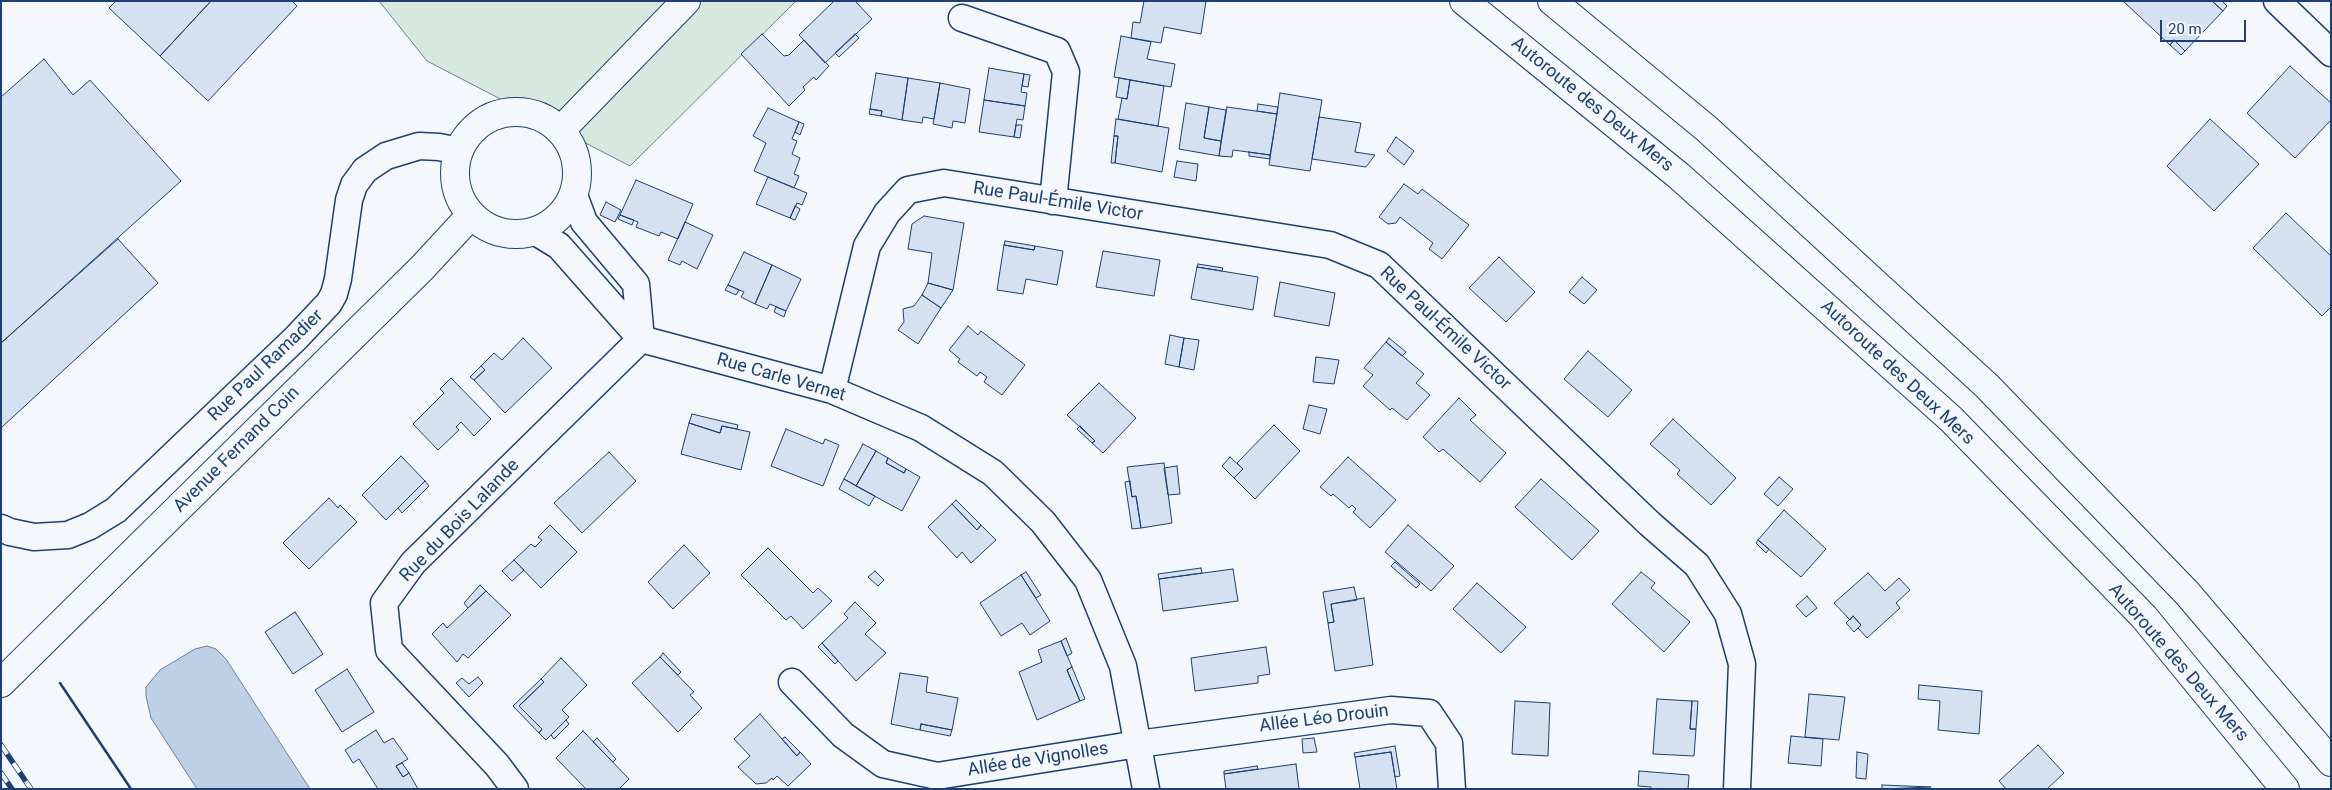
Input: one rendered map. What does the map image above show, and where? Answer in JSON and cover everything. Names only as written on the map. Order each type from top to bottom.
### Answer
[{"type":"main road","points":[[560,131],[686,1]]},
{"type":"main road","name":"Autoroute des Deux Mers","points":[[1464,1],[1680,176],[1951,419],[2144,617],[2285,789]]},
{"type":"main road","points":[[1552,1],[1707,129],[1987,386],[2187,593],[2331,762]]},
{"type":"main road","points":[[504,114],[529,114],[546,120],[560,131],[571,145],[577,161],[578,178],[574,195],[565,211],[552,223],[536,232],[518,234],[501,233],[485,226],[471,215],[462,201],[456,185],[455,168],[459,152],[474,129],[485,121],[504,114]]},
{"type":"main road","name":"Avenue Fernand Coin","points":[[1,683],[422,268],[471,215]]},
{"type":"street","points":[[2278,1],[2331,53]]},
{"type":"street","points":[[962,18],[1057,51],[1066,72],[1053,201]]},
{"type":"street","name":"Rue Paul Ramadier","points":[[1,528],[34,537],[68,535],[90,526],[116,510],[296,338],[329,303],[334,294],[338,279],[349,200],[354,185],[365,170],[386,156],[419,146],[440,146],[459,152]]},
{"type":"street","name":"Rue Paul-Émile Victor","points":[[832,390],[867,246],[887,213],[908,190],[944,183],[1330,245],[1379,265],[1650,524],[1697,565],[1728,614],[1742,664],[1736,789]]},
{"type":"street","points":[[574,195],[584,222],[636,284],[641,339]]},
{"type":"street","points":[[536,232],[559,246],[641,339]]},
{"type":"street","name":"Rue Carle Vernet","points":[[641,339],[832,390],[921,428],[993,473],[1043,522],[1088,580],[1123,666],[1146,789]]},
{"type":"street","name":"Rue du Bois Lalande","points":[[515,789],[497,765],[389,650],[384,603],[413,563],[641,339]]},
{"type":"street","name":"Allée de Vignolles","points":[[792,682],[843,735],[883,764],[937,776],[1138,744]]},
{"type":"street","name":"Allée Léo Drouin","points":[[1138,744],[1391,710],[1429,713],[1449,743],[1452,789]]},
{"type":"shaded area","points":[[379,1],[796,1],[630,166],[427,61]]},
{"type":"water","points":[[207,646],[216,649],[226,659],[310,789],[197,789],[151,718],[146,687],[160,670],[195,649]]},
{"type":"building","points":[[116,1],[211,1],[160,56],[109,8]]},
{"type":"building","points":[[211,1],[292,1],[297,6],[208,101],[160,56]]},
{"type":"building","points":[[834,1],[855,1],[872,19],[825,63],[799,35]]},
{"type":"building","points":[[1144,1],[1206,1],[1201,34],[1164,27],[1161,43],[1131,38],[1133,22],[1140,23]]},
{"type":"building","points":[[2123,1],[2212,1],[2223,11],[2185,51],[2174,40],[2170,45]]},
{"type":"building","points":[[2212,1],[2222,1],[2227,6],[2223,11]]},
{"type":"building","points":[[762,34],[784,56],[789,55],[804,40],[829,66],[816,80],[814,77],[803,87],[805,90],[789,106],[741,54]]},
{"type":"building","points":[[855,34],[859,38],[839,57],[835,53]]},
{"type":"building","points":[[1121,36],[1151,42],[1147,59],[1175,64],[1171,87],[1114,77]]},
{"type":"building","points":[[2174,40],[2185,51],[2181,55],[2170,45]]},
{"type":"building","points":[[44,59],[73,95],[90,80],[181,181],[1,343],[1,97]]},
{"type":"building","points":[[2290,66],[2331,103],[2331,120],[2295,158],[2247,113]]},
{"type":"building","points":[[989,68],[1024,74],[1021,92],[1027,93],[1025,106],[984,100]]},
{"type":"building","points":[[876,73],[908,78],[902,120],[881,116],[882,111],[870,109]]},
{"type":"building","points":[[1024,74],[1030,75],[1028,87],[1022,86]]},
{"type":"building","points":[[908,78],[940,83],[934,119],[923,117],[922,123],[902,120]]},
{"type":"building","points":[[1119,78],[1130,80],[1127,99],[1116,97]]},
{"type":"building","points":[[1130,80],[1164,86],[1158,126],[1118,119],[1122,98],[1127,99]]},
{"type":"building","points":[[940,83],[970,89],[965,123],[953,121],[952,128],[933,124]]},
{"type":"building","points":[[1280,93],[1322,100],[1310,171],[1269,165]]},
{"type":"building","points":[[984,100],[1025,106],[1023,120],[1017,119],[1014,137],[979,132]]},
{"type":"building","points":[[1186,103],[1209,107],[1204,138],[1221,141],[1219,156],[1179,149]]},
{"type":"building","points":[[1258,104],[1278,107],[1277,114],[1257,111]]},
{"type":"building","points":[[1209,107],[1226,110],[1221,141],[1204,138]]},
{"type":"building","points":[[1227,107],[1277,114],[1270,155],[1233,150],[1232,157],[1219,156]]},
{"type":"building","points":[[768,108],[799,122],[792,139],[797,141],[792,154],[800,158],[794,174],[799,176],[794,188],[754,171],[766,143],[753,136]]},
{"type":"building","points":[[870,109],[882,111],[881,116],[869,114]]},
{"type":"building","points":[[1319,117],[1361,123],[1355,152],[1375,155],[1366,167],[1312,159]]},
{"type":"building","points":[[1116,119],[1169,128],[1162,172],[1115,163],[1118,136],[1114,136]]},
{"type":"building","points":[[2210,119],[2259,164],[2214,211],[2167,166]]},
{"type":"building","points":[[799,122],[804,124],[800,135],[795,132]]},
{"type":"building","points":[[1016,125],[1022,125],[1020,138],[1014,137]]},
{"type":"building","points":[[1114,136],[1118,136],[1115,163],[1111,163]]},
{"type":"building","points":[[1396,137],[1414,151],[1404,165],[1387,151]]},
{"type":"building","points":[[1249,152],[1270,155],[1270,159],[1249,156]]},
{"type":"building","points":[[1177,161],[1198,164],[1196,181],[1174,177]]},
{"type":"building","points":[[768,177],[807,193],[802,205],[797,203],[790,218],[756,204]]},
{"type":"building","points":[[636,180],[693,204],[678,239],[661,232],[659,236],[636,227],[638,222],[620,215]]},
{"type":"building","points":[[1404,184],[1418,194],[1422,189],[1469,225],[1442,259],[1429,249],[1433,243],[1400,217],[1396,223],[1388,224],[1379,217]]},
{"type":"building","points":[[606,202],[621,210],[615,222],[600,215]]},
{"type":"building","points":[[795,206],[800,209],[795,220],[790,218]]},
{"type":"building","points":[[2286,213],[2331,256],[2331,307],[2322,316],[2253,248]]},
{"type":"building","points":[[620,215],[634,220],[632,225],[618,219]]},
{"type":"building","points":[[924,216],[964,223],[953,290],[928,283],[932,253],[908,249],[912,224]]},
{"type":"building","points":[[685,222],[713,235],[697,269],[682,261],[680,265],[668,260]]},
{"type":"building","points":[[118,239],[158,283],[1,428],[1,343]]},
{"type":"building","points":[[1005,241],[1035,246],[1034,250],[1004,245]]},
{"type":"building","points":[[1004,245],[1034,250],[1035,246],[1063,251],[1057,285],[1026,279],[1023,294],[997,290]]},
{"type":"building","points":[[1103,251],[1160,260],[1154,296],[1096,287]]},
{"type":"building","points":[[744,252],[772,265],[755,304],[741,297],[744,292],[728,285]]},
{"type":"building","points":[[1499,257],[1535,292],[1506,322],[1469,288]]},
{"type":"building","points":[[1198,264],[1223,268],[1222,271],[1197,267]]},
{"type":"building","points":[[772,265],[801,279],[786,311],[770,304],[767,309],[755,304]]},
{"type":"building","points":[[1197,267],[1258,277],[1253,310],[1191,299]]},
{"type":"building","points":[[1582,277],[1597,290],[1584,304],[1569,292]]},
{"type":"building","points":[[1280,282],[1335,293],[1329,326],[1274,316]]},
{"type":"building","points":[[928,283],[953,290],[941,308],[922,295]]},
{"type":"building","points":[[728,285],[739,290],[736,295],[725,290]]},
{"type":"building","points":[[922,295],[941,308],[918,344],[898,330],[904,322],[903,309],[914,306]]},
{"type":"building","points":[[776,307],[786,311],[784,317],[774,312]]},
{"type":"building","points":[[968,326],[978,335],[981,331],[1025,365],[1002,395],[984,382],[987,377],[980,372],[977,376],[958,362],[960,359],[949,350]]},
{"type":"building","points":[[1170,335],[1184,338],[1179,367],[1165,364]]},
{"type":"building","points":[[523,338],[552,368],[505,413],[474,380],[485,370],[481,366],[494,353],[502,360]]},
{"type":"building","points":[[1184,338],[1199,340],[1194,370],[1179,367]]},
{"type":"building","points":[[1389,338],[1406,352],[1402,356],[1386,342]]},
{"type":"building","points":[[1386,342],[1424,374],[1416,383],[1430,395],[1407,420],[1392,408],[1390,410],[1363,386],[1373,375],[1364,368]]},
{"type":"building","points":[[1588,351],[1632,390],[1608,417],[1564,379]]},
{"type":"building","points":[[1316,357],[1339,360],[1334,384],[1313,382]]},
{"type":"building","points":[[481,366],[485,370],[474,380],[470,377]]},
{"type":"building","points":[[451,378],[491,419],[474,436],[461,422],[456,427],[459,430],[438,450],[413,424],[444,393],[440,389]]},
{"type":"building","points":[[1099,383],[1136,418],[1103,453],[1092,443],[1095,441],[1067,415]]},
{"type":"building","points":[[1459,398],[1476,415],[1470,420],[1506,453],[1480,482],[1443,449],[1439,452],[1423,437]]},
{"type":"building","points":[[1309,405],[1327,409],[1320,434],[1303,429]]},
{"type":"building","points":[[692,414],[738,425],[737,429],[722,426],[720,433],[689,423]]},
{"type":"building","points":[[1673,419],[1736,478],[1711,505],[1677,474],[1680,470],[1650,444]]},
{"type":"building","points":[[689,423],[720,433],[722,426],[750,432],[741,470],[681,454]]},
{"type":"building","points":[[1274,425],[1300,451],[1255,499],[1234,478],[1243,469],[1237,463]]},
{"type":"building","points":[[1080,426],[1095,441],[1092,443],[1077,429]]},
{"type":"building","points":[[786,429],[823,444],[825,439],[839,445],[823,486],[771,466]]},
{"type":"building","points":[[863,444],[876,451],[856,486],[844,479]]},
{"type":"building","points":[[876,451],[888,458],[886,463],[904,473],[906,469],[920,477],[902,511],[856,486]]},
{"type":"building","points":[[609,452],[636,481],[582,533],[554,503]]},
{"type":"building","points":[[401,456],[425,481],[386,520],[362,495]]},
{"type":"building","points":[[1230,457],[1243,469],[1234,478],[1222,466]]},
{"type":"building","points":[[1348,457],[1396,500],[1370,528],[1353,512],[1356,509],[1352,505],[1349,508],[1333,494],[1331,496],[1320,487]]},
{"type":"building","points":[[888,458],[906,469],[904,473],[886,463]]},
{"type":"building","points":[[1164,463],[1172,523],[1141,528],[1136,496],[1132,497],[1127,467]]},
{"type":"building","points":[[1177,466],[1180,494],[1168,495],[1164,468]]},
{"type":"building","points":[[1779,477],[1793,489],[1778,506],[1764,494]]},
{"type":"building","points":[[844,479],[875,496],[869,506],[839,489]]},
{"type":"building","points":[[1541,479],[1599,531],[1572,560],[1515,507]]},
{"type":"building","points":[[425,481],[429,486],[402,513],[398,508]]},
{"type":"building","points":[[1130,481],[1132,497],[1136,496],[1141,528],[1132,529],[1125,482]]},
{"type":"building","points":[[329,498],[338,508],[340,505],[357,522],[309,569],[283,543]]},
{"type":"building","points":[[956,500],[981,525],[977,530],[952,504]]},
{"type":"building","points":[[952,504],[977,530],[981,525],[996,540],[971,563],[962,552],[957,558],[928,527]]},
{"type":"building","points":[[1784,510],[1826,549],[1801,577],[1758,540]]},
{"type":"building","points":[[550,525],[577,552],[541,588],[514,560],[531,544],[535,547],[542,540],[538,537]]},
{"type":"building","points":[[1408,525],[1454,566],[1431,591],[1385,552]]},
{"type":"building","points":[[1758,540],[1769,549],[1766,553],[1756,543]]},
{"type":"building","points":[[684,545],[710,573],[673,609],[648,582]]},
{"type":"building","points":[[768,548],[813,593],[818,588],[832,601],[803,629],[791,616],[786,620],[741,575]]},
{"type":"building","points":[[514,560],[524,570],[512,581],[502,571]]},
{"type":"building","points":[[1395,562],[1420,584],[1416,588],[1391,566]]},
{"type":"building","points":[[1201,568],[1202,573],[1159,579],[1158,574]]},
{"type":"building","points":[[1233,569],[1238,601],[1163,611],[1159,579]]},
{"type":"building","points":[[875,571],[884,580],[878,586],[868,577]]},
{"type":"building","points":[[1026,572],[1041,595],[1036,598],[1021,575]]},
{"type":"building","points":[[1641,572],[1655,583],[1651,588],[1690,622],[1664,652],[1612,604]]},
{"type":"building","points":[[1868,573],[1885,591],[1899,578],[1910,590],[1896,603],[1900,608],[1867,638],[1858,628],[1861,625],[1853,616],[1850,620],[1834,603]]},
{"type":"building","points":[[1021,575],[1050,621],[1030,635],[1022,623],[1001,636],[980,603]]},
{"type":"building","points":[[1477,583],[1526,627],[1501,653],[1453,609]]},
{"type":"building","points":[[480,585],[486,591],[468,608],[464,603]]},
{"type":"building","points":[[1354,587],[1357,600],[1331,604],[1334,622],[1328,623],[1323,592]]},
{"type":"building","points":[[486,591],[511,615],[468,658],[463,654],[457,662],[432,634],[443,623],[447,628]]},
{"type":"building","points":[[1807,596],[1817,608],[1806,617],[1796,606]]},
{"type":"building","points":[[1364,598],[1373,665],[1335,671],[1328,623],[1334,622],[1331,604]]},
{"type":"building","points":[[855,602],[876,623],[865,634],[886,653],[856,681],[822,643],[848,618],[844,614]]},
{"type":"building","points":[[295,612],[323,654],[293,674],[265,632]]},
{"type":"building","points":[[1853,616],[1861,625],[1854,632],[1846,623]]},
{"type":"building","points":[[1066,638],[1072,653],[1067,656],[1061,641]]},
{"type":"building","points":[[1061,641],[1072,667],[1067,670],[1080,701],[1037,720],[1019,672],[1042,662],[1038,650]]},
{"type":"building","points":[[822,643],[838,661],[835,664],[818,647]]},
{"type":"building","points":[[1266,647],[1270,674],[1258,676],[1258,683],[1195,691],[1191,658]]},
{"type":"building","points":[[663,653],[681,672],[678,675],[660,657]]},
{"type":"building","points":[[660,657],[694,692],[690,695],[702,708],[678,732],[632,683]]},
{"type":"building","points":[[561,658],[587,685],[562,710],[569,717],[546,740],[539,733],[542,729],[519,706],[544,682],[541,679]]},
{"type":"building","points":[[1072,667],[1085,699],[1080,701],[1067,670]]},
{"type":"building","points":[[347,669],[374,712],[342,732],[315,690]]},
{"type":"building","points":[[900,673],[928,677],[926,692],[958,698],[952,730],[921,724],[920,730],[891,724]]},
{"type":"building","points":[[478,677],[483,683],[469,697],[456,683],[462,678],[469,684]]},
{"type":"building","points":[[541,679],[544,682],[519,706],[542,729],[539,733],[513,706]]},
{"type":"building","points":[[1919,685],[1982,691],[1979,734],[1938,730],[1940,701],[1918,699]]},
{"type":"building","points":[[1809,694],[1845,697],[1839,740],[1805,737]]},
{"type":"building","points":[[1657,699],[1692,701],[1690,729],[1696,729],[1694,756],[1653,754]]},
{"type":"building","points":[[1515,701],[1550,703],[1548,756],[1512,754]]},
{"type":"building","points":[[1692,701],[1698,701],[1696,729],[1690,729]]},
{"type":"building","points":[[760,714],[797,756],[800,752],[811,764],[788,786],[777,776],[766,783],[756,784],[738,767],[750,756],[734,739]]},
{"type":"building","points":[[566,720],[569,724],[554,739],[551,735]]},
{"type":"building","points":[[921,724],[952,730],[950,736],[920,730]]},
{"type":"building","points":[[376,730],[384,743],[393,738],[408,759],[396,766],[403,777],[409,773],[418,789],[378,789],[359,759],[353,763],[345,750]]},
{"type":"building","points":[[583,731],[629,779],[619,789],[586,789],[556,758]]},
{"type":"building","points":[[1791,736],[1823,739],[1821,766],[1788,763]]},
{"type":"building","points":[[785,737],[800,752],[797,756],[782,739]]},
{"type":"building","points":[[597,738],[616,759],[613,762],[593,742]]},
{"type":"building","points":[[1314,738],[1317,752],[1303,753],[1302,739]]},
{"type":"building","points":[[2038,745],[2064,773],[2047,789],[2006,789],[1999,781]]},
{"type":"building","points":[[1395,746],[1400,776],[1395,777],[1391,752],[1355,757],[1354,753]]},
{"type":"building","points":[[1391,752],[1397,789],[1360,789],[1355,757]]},
{"type":"building","points":[[1857,752],[1868,754],[1866,779],[1856,778]]},
{"type":"building","points":[[402,763],[409,773],[403,777],[396,766]]},
{"type":"building","points":[[1296,764],[1299,789],[1226,789],[1224,774]]},
{"type":"building","points":[[1257,766],[1258,769],[1224,774],[1224,771]]},
{"type":"building","points":[[1639,771],[1689,775],[1688,789],[1651,789],[1651,787],[1638,786]]},
{"type":"building","points":[[1882,785],[1931,787],[1882,789]]},
{"type":"railway","points":[[1,745],[31,789]]},
{"type":"railway","points":[[1,773],[12,789]]},
{"type":"wall","points":[[60,683],[131,789]]}]
